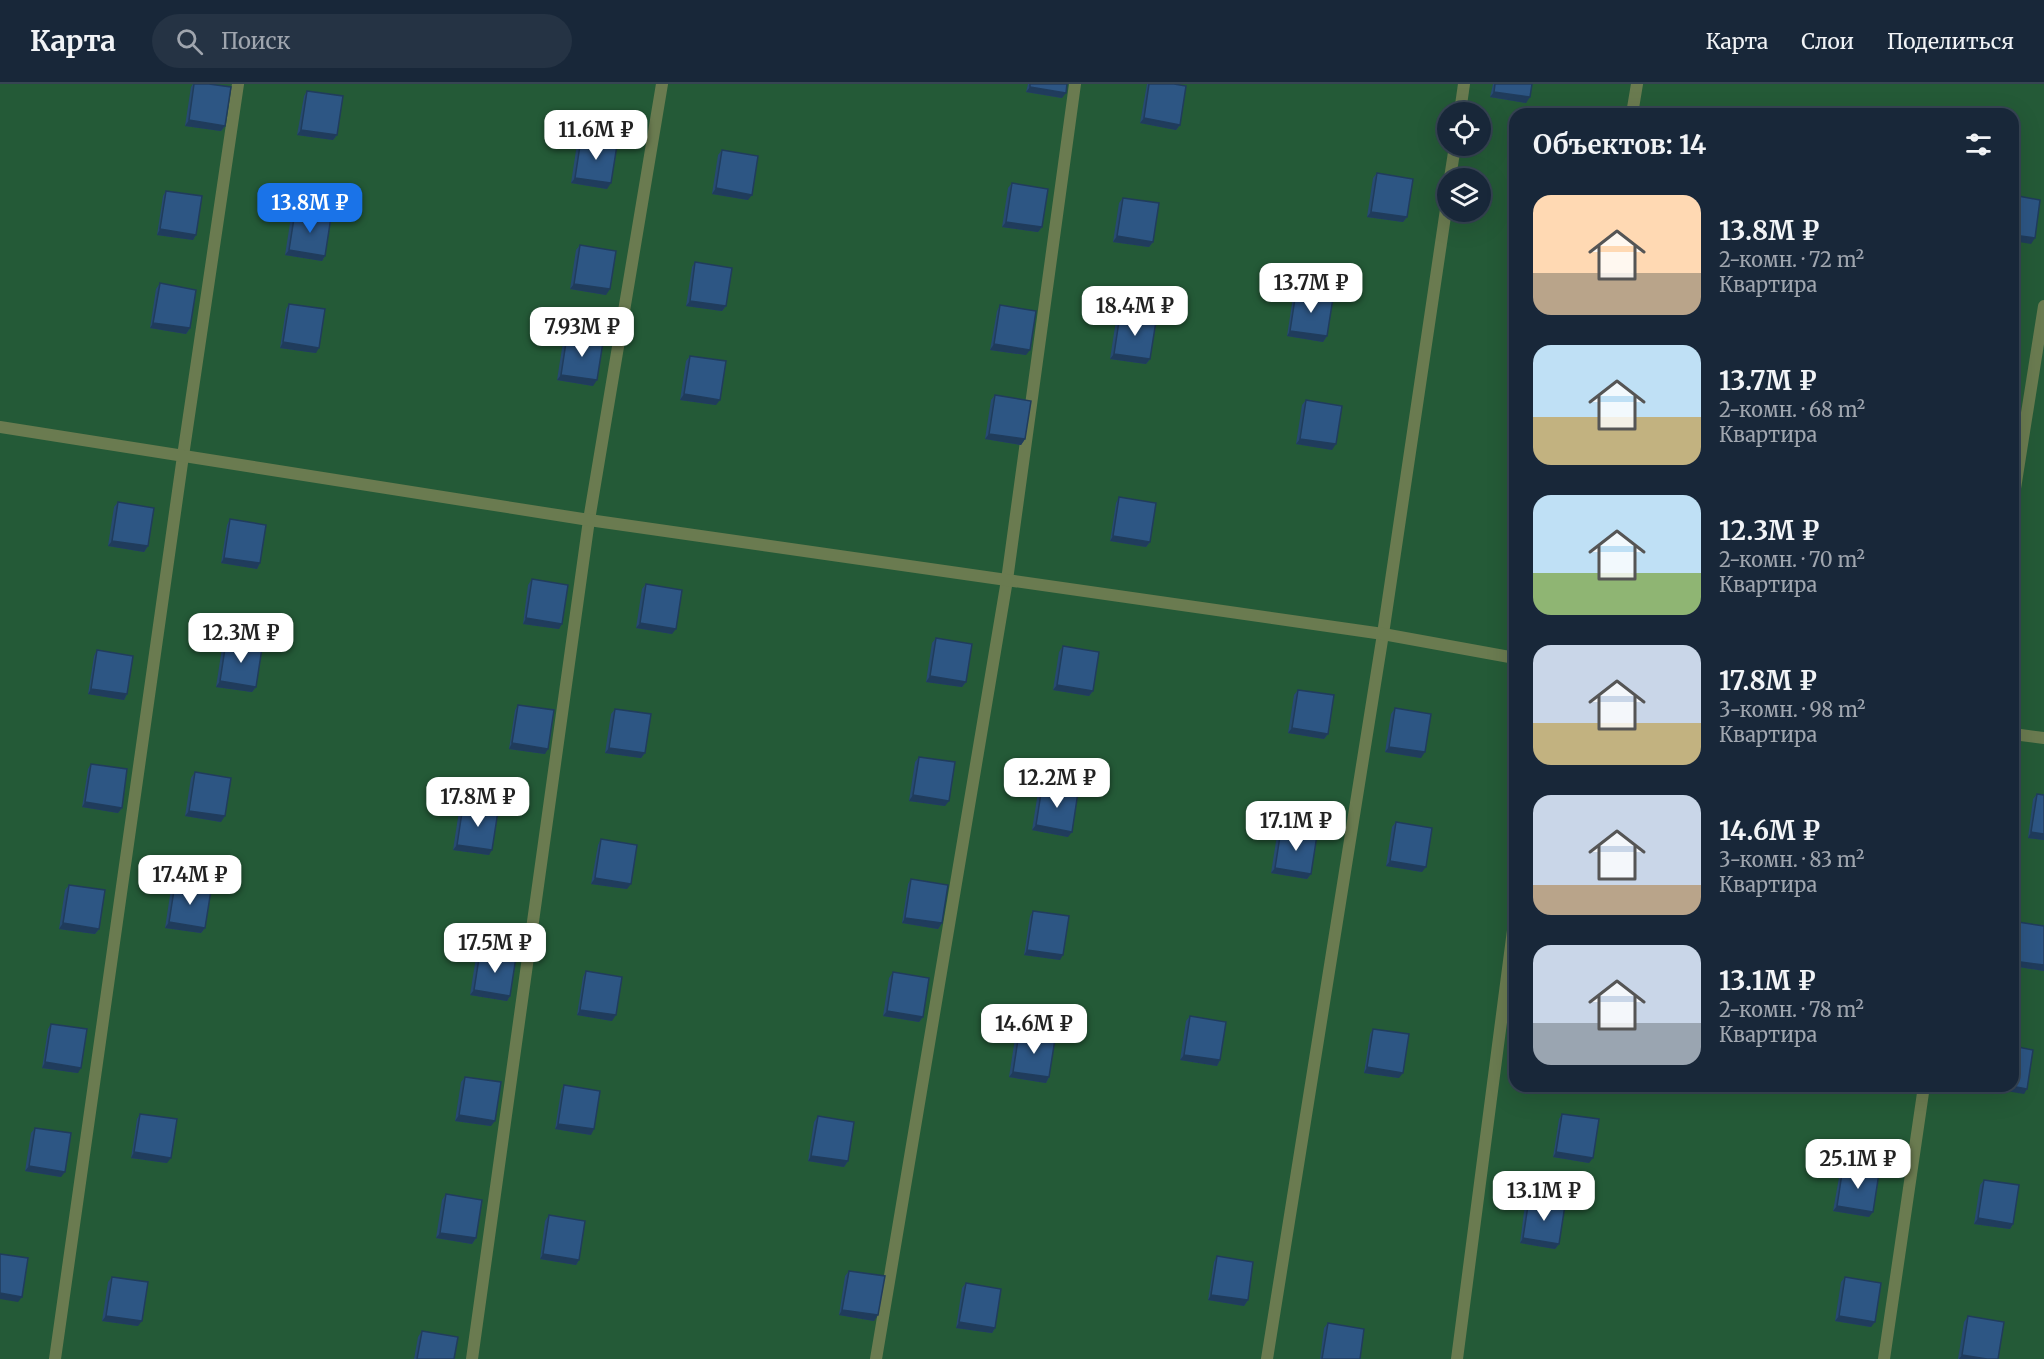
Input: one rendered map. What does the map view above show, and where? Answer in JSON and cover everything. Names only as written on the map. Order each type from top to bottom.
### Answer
[{"type":"street","points":[[55,1359],[238,84]]},
{"type":"street","points":[[472,1359],[590,520],[662,84]]},
{"type":"street","points":[[876,1359],[1007,580],[1075,84]]},
{"type":"street","points":[[1461,102],[1464,84]]},
{"type":"street","points":[[1633,108],[1637,84]]},
{"type":"street","points":[[1267,1359],[1383,634],[1444,222]]},
{"type":"street","points":[[2019,463],[2044,306]]},
{"type":"street","points":[[0,427],[590,520],[1383,634],[1509,657]]},
{"type":"street","points":[[2019,735],[2044,738]]},
{"type":"street","points":[[1457,1359],[1509,961]]},
{"type":"street","points":[[1884,1359],[1923,1092]]},
{"type":"green space","points":[[0,84],[2044,84],[2044,1359],[0,1359]]},
{"type":"building","points":[[194,84],[231,87],[225,126],[189,120]]},
{"type":"building","points":[[1030,84],[1067,84],[1066,93],[1030,87]]},
{"type":"building","points":[[1149,84],[1186,86],[1180,125],[1144,118]]},
{"type":"building","points":[[1495,84],[1532,84],[1530,97],[1494,92]]},
{"type":"building","points":[[307,91],[343,96],[337,135],[301,130]]},
{"type":"building","points":[[581,139],[617,145],[611,183],[575,178]]},
{"type":"building","points":[[722,150],[758,156],[752,195],[716,188]]},
{"type":"building","points":[[1377,173],[1413,179],[1407,217],[1371,212]]},
{"type":"building","points":[[1012,183],[1048,189],[1042,227],[1006,222]]},
{"type":"building","points":[[166,191],[202,196],[196,235],[160,229]]},
{"type":"building","points":[[2019,196],[2040,200],[2035,238],[2019,236]]},
{"type":"building","points":[[1123,198],[1159,203],[1153,242],[1117,236]]},
{"type":"building","points":[[295,212],[331,217],[325,256],[289,250]]},
{"type":"building","points":[[580,245],[616,251],[610,289],[574,284]]},
{"type":"building","points":[[695,262],[732,268],[726,306],[690,301]]},
{"type":"building","points":[[160,283],[196,290],[190,328],[153,323]]},
{"type":"building","points":[[1296,292],[1333,298],[1327,336],[1290,331]]},
{"type":"building","points":[[289,304],[325,309],[319,348],[283,342]]},
{"type":"building","points":[[1000,305],[1036,311],[1030,350],[994,344]]},
{"type":"building","points":[[1120,315],[1156,321],[1150,359],[1114,354]]},
{"type":"building","points":[[567,336],[603,342],[597,380],[561,375]]},
{"type":"building","points":[[690,356],[726,361],[720,400],[684,394]]},
{"type":"building","points":[[995,395],[1031,401],[1025,439],[989,434]]},
{"type":"building","points":[[1306,400],[1342,406],[1336,444],[1300,439]]},
{"type":"building","points":[[1119,497],[1156,503],[1150,542],[1113,536]]},
{"type":"building","points":[[118,502],[154,508],[148,546],[112,541]]},
{"type":"building","points":[[230,519],[266,525],[260,563],[224,558]]},
{"type":"building","points":[[532,579],[568,585],[562,624],[526,618]]},
{"type":"building","points":[[646,584],[682,590],[676,629],[640,623]]},
{"type":"building","points":[[936,638],[972,644],[966,682],[930,676]]},
{"type":"building","points":[[226,642],[262,648],[256,687],[220,681]]},
{"type":"building","points":[[1063,646],[1099,652],[1093,691],[1057,685]]},
{"type":"building","points":[[97,650],[133,656],[127,694],[91,689]]},
{"type":"building","points":[[1298,690],[1334,695],[1328,734],[1292,728]]},
{"type":"building","points":[[518,705],[554,710],[548,749],[512,743]]},
{"type":"building","points":[[1395,708],[1431,714],[1425,752],[1389,747]]},
{"type":"building","points":[[615,709],[651,714],[645,753],[609,748]]},
{"type":"building","points":[[919,757],[955,762],[949,801],[913,795]]},
{"type":"building","points":[[91,764],[127,769],[122,808],[85,802]]},
{"type":"building","points":[[195,772],[231,778],[225,816],[189,811]]},
{"type":"building","points":[[1042,787],[1078,792],[1072,832],[1036,825]]},
{"type":"building","points":[[2037,794],[2044,795],[2044,834],[2031,832]]},
{"type":"building","points":[[463,806],[498,811],[492,850],[457,845]]},
{"type":"building","points":[[1396,822],[1432,828],[1426,867],[1390,861]]},
{"type":"building","points":[[1281,830],[1317,835],[1311,874],[1275,868]]},
{"type":"building","points":[[601,839],[637,845],[631,884],[595,878]]},
{"type":"building","points":[[911,879],[948,885],[942,923],[905,918]]},
{"type":"building","points":[[175,884],[211,890],[205,928],[169,922]]},
{"type":"building","points":[[69,885],[105,890],[99,929],[63,923]]},
{"type":"building","points":[[1033,911],[1069,916],[1063,955],[1027,950]]},
{"type":"building","points":[[2019,922],[2044,926],[2044,965],[2019,962]]},
{"type":"building","points":[[480,952],[516,957],[510,996],[474,990]]},
{"type":"building","points":[[586,971],[622,977],[616,1015],[580,1010]]},
{"type":"building","points":[[893,972],[929,978],[923,1017],[887,1011]]},
{"type":"building","points":[[1190,1016],[1226,1022],[1220,1060],[1184,1055]]},
{"type":"building","points":[[51,1024],[87,1029],[81,1068],[45,1062]]},
{"type":"building","points":[[1373,1029],[1409,1034],[1403,1073],[1367,1067]]},
{"type":"building","points":[[1019,1033],[1055,1039],[1049,1077],[1013,1072]]},
{"type":"building","points":[[2019,1047],[2033,1050],[2027,1089],[2019,1088]]},
{"type":"building","points":[[465,1077],[501,1082],[495,1121],[459,1115]]},
{"type":"building","points":[[564,1085],[600,1091],[594,1129],[558,1124]]},
{"type":"building","points":[[140,1114],[177,1119],[171,1158],[134,1152]]},
{"type":"building","points":[[1562,1114],[1599,1119],[1593,1158],[1556,1152]]},
{"type":"building","points":[[818,1116],[854,1122],[848,1161],[811,1156]]},
{"type":"building","points":[[35,1128],[71,1133],[65,1172],[29,1166]]},
{"type":"building","points":[[1843,1167],[1879,1173],[1873,1212],[1837,1206]]},
{"type":"building","points":[[1984,1180],[2019,1185],[2013,1224],[1978,1218]]},
{"type":"building","points":[[446,1194],[482,1200],[476,1238],[440,1233]]},
{"type":"building","points":[[1529,1199],[1565,1205],[1559,1244],[1523,1238]]},
{"type":"building","points":[[549,1215],[585,1221],[579,1260],[543,1254]]},
{"type":"building","points":[[0,1254],[28,1258],[22,1297],[0,1293]]},
{"type":"building","points":[[1217,1256],[1253,1262],[1248,1300],[1211,1295]]},
{"type":"building","points":[[849,1271],[885,1276],[878,1315],[842,1310]]},
{"type":"building","points":[[112,1277],[148,1282],[142,1321],[106,1316]]},
{"type":"building","points":[[1845,1277],[1881,1283],[1875,1322],[1839,1316]]},
{"type":"building","points":[[966,1283],[1001,1289],[995,1328],[959,1322]]},
{"type":"building","points":[[1968,1316],[2004,1322],[1998,1359],[1962,1355]]},
{"type":"building","points":[[1328,1323],[1364,1329],[1360,1359],[1322,1359]]},
{"type":"building","points":[[422,1331],[458,1337],[454,1359],[417,1359]]}]
